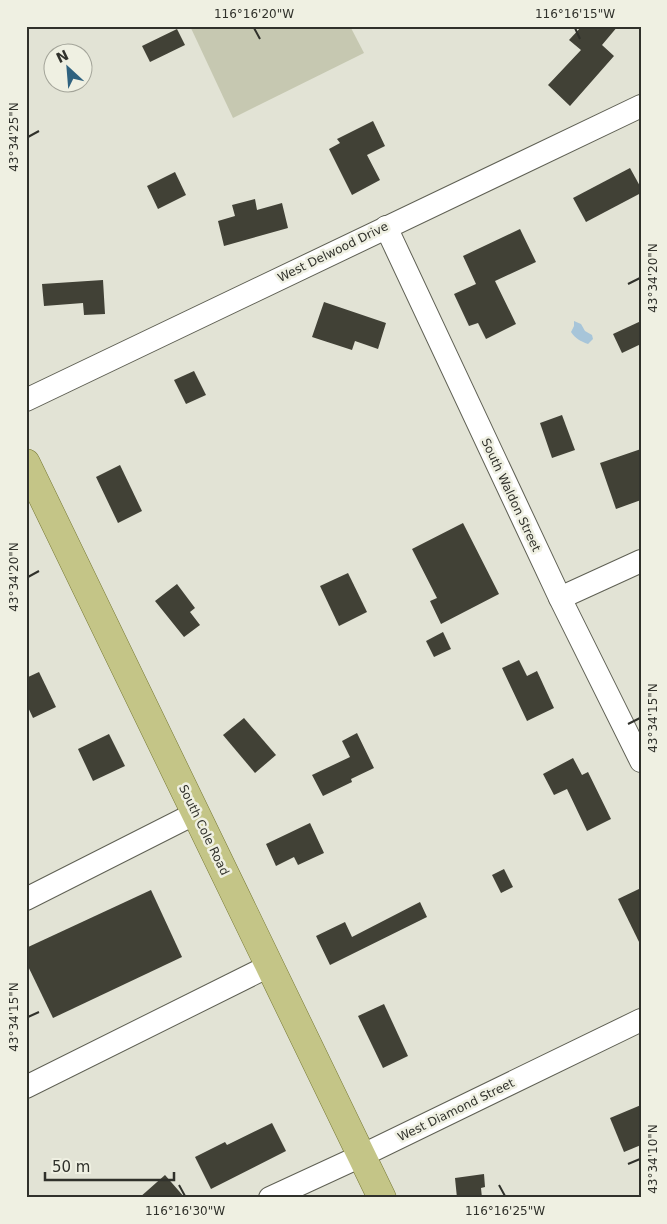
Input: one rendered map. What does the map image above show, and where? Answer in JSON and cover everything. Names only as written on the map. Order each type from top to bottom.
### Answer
[{"type":"main road","name":"South Cole Road","points":[[26,463],[382,1198]]},
{"type":"street","name":"West Delwood Drive","points":[[26,400],[386,226],[641,106]]},
{"type":"street","name":"South Waldon Street","points":[[386,226],[560,598],[641,761]]},
{"type":"street","points":[[560,598],[641,561]]},
{"type":"street","points":[[26,899],[196,813]]},
{"type":"street","points":[[26,1087],[269,966]]},
{"type":"street","name":"West Diamond Street","points":[[270,1198],[362,1156],[641,1020]]},
{"type":"green space","points":[[190,26],[350,26],[364,53],[233,118]]},
{"type":"water","points":[[574,321],[581,324],[585,331],[592,335],[593,339],[588,344],[578,340],[571,332]]},
{"type":"building","points":[[582,26],[618,26],[602,45],[614,56],[570,106],[548,85],[581,50],[569,40]]},
{"type":"building","points":[[177,29],[185,45],[150,62],[142,46]]},
{"type":"building","points":[[373,121],[385,146],[367,155],[380,180],[352,195],[329,149],[340,143],[337,139]]},
{"type":"building","points":[[630,168],[641,188],[641,193],[586,222],[573,198]]},
{"type":"building","points":[[175,172],[186,195],[158,209],[147,186]]},
{"type":"building","points":[[255,199],[257,210],[282,203],[288,228],[224,246],[218,221],[235,216],[232,205]]},
{"type":"building","points":[[520,229],[536,262],[495,281],[516,324],[486,339],[478,323],[469,326],[454,294],[476,284],[463,256]]},
{"type":"building","points":[[103,280],[105,314],[84,315],[83,303],[44,306],[42,284]]},
{"type":"building","points":[[324,302],[386,323],[378,349],[355,341],[352,350],[312,337]]},
{"type":"building","points":[[641,321],[641,344],[622,353],[613,334]]},
{"type":"building","points":[[194,371],[206,395],[186,404],[174,380]]},
{"type":"building","points":[[562,415],[575,450],[552,458],[540,423]]},
{"type":"building","points":[[641,449],[641,500],[616,509],[600,463]]},
{"type":"building","points":[[120,465],[142,511],[118,523],[96,477]]},
{"type":"building","points":[[463,523],[499,594],[441,624],[430,601],[437,598],[412,549]]},
{"type":"building","points":[[348,573],[367,612],[339,626],[320,586]]},
{"type":"building","points":[[177,584],[195,608],[190,612],[200,625],[184,637],[155,601]]},
{"type":"building","points":[[443,632],[451,649],[434,657],[426,641]]},
{"type":"building","points":[[519,660],[527,676],[537,671],[554,708],[527,721],[502,668]]},
{"type":"building","points":[[39,672],[56,707],[33,718],[26,703],[26,678]]},
{"type":"building","points":[[244,718],[276,755],[255,773],[223,735]]},
{"type":"building","points":[[357,733],[374,768],[351,779],[352,782],[323,796],[312,775],[350,757],[342,741]]},
{"type":"building","points":[[109,734],[125,766],[93,781],[78,749]]},
{"type":"building","points":[[573,758],[582,775],[588,772],[611,819],[587,831],[567,789],[554,795],[543,774]]},
{"type":"building","points":[[310,823],[324,853],[298,865],[294,857],[276,866],[266,844]]},
{"type":"building","points":[[504,869],[513,887],[501,893],[492,875]]},
{"type":"building","points":[[641,888],[641,946],[618,899]]},
{"type":"building","points":[[151,890],[182,957],[53,1018],[26,962],[26,948]]},
{"type":"building","points":[[420,902],[427,917],[330,965],[316,936],[345,922],[352,937]]},
{"type":"building","points":[[384,1004],[408,1056],[383,1068],[358,1016]]},
{"type":"building","points":[[641,1105],[641,1145],[624,1152],[610,1118]]},
{"type":"building","points":[[272,1123],[286,1151],[211,1189],[195,1157],[225,1142],[227,1145]]},
{"type":"building","points":[[484,1174],[485,1187],[481,1188],[482,1198],[457,1198],[455,1178]]},
{"type":"building","points":[[165,1175],[185,1198],[139,1198]]}]
